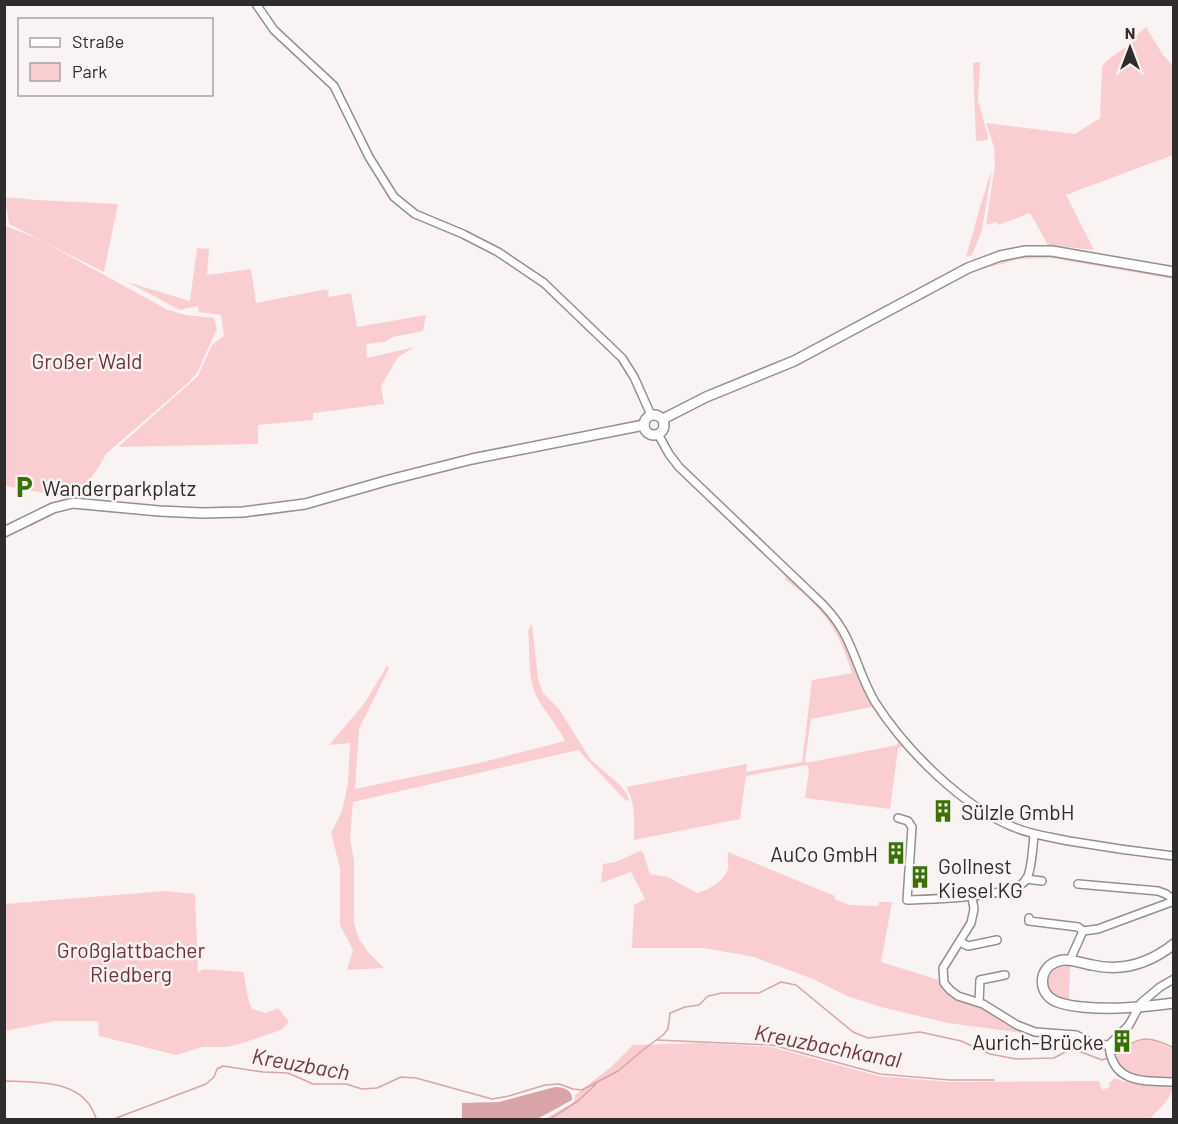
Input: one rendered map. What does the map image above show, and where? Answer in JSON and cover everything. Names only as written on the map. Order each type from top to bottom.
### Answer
[{"type":"main road","points":[[663,419],[706,397],[794,361],[968,268],[1000,256],[1025,251],[1052,251],[1173,272]]},
{"type":"main road","points":[[651,415],[663,419],[664,428],[658,434],[653,435],[648,432],[644,425],[646,419],[651,415]]},
{"type":"main road","points":[[4,532],[47,510],[73,503],[159,512],[202,513],[243,512],[306,504],[464,460],[644,425]]},
{"type":"main road","points":[[1173,944],[1157,956],[1129,966],[1102,967],[1070,960],[1057,962],[1045,970],[1042,986],[1049,998],[1066,1005],[1136,1008],[1173,1003]]},
{"type":"street","points":[[256,4],[274,30],[334,86],[373,166],[394,197],[415,214],[498,252],[544,283],[622,358],[634,377],[651,415]]},
{"type":"street","points":[[658,434],[669,454],[689,477],[814,596],[834,618],[846,637],[866,687],[895,730],[918,756],[971,804],[1001,822],[1034,834],[1173,856]]},
{"type":"street","points":[[898,818],[908,821],[912,827],[907,900],[972,897],[1012,887],[1026,879],[1042,880]]},
{"type":"street","points":[[1026,879],[1034,834]]},
{"type":"street","points":[[1029,918],[1029,921],[1078,927],[1083,931],[1098,929],[1173,900],[1158,891],[1078,884]]},
{"type":"street","points":[[972,897],[974,909],[971,922],[944,964],[943,978],[946,987],[954,993],[979,1002],[1017,1025],[1035,1032],[1071,1034],[1094,1044],[1109,1047]]},
{"type":"street","points":[[1070,960],[1083,931]]},
{"type":"street","points":[[960,942],[968,946],[997,940]]},
{"type":"street","points":[[979,1002],[981,980],[1005,975]]},
{"type":"street","points":[[1109,1047],[1129,1025],[1136,1008],[1173,979]]},
{"type":"street","points":[[1109,1047],[1118,1069],[1128,1078],[1173,1082]]},
{"type":"green space","points":[[1146,27],[1163,55],[1173,66],[1173,155],[1066,195],[1094,250],[1048,245],[1030,213],[998,225],[997,222],[986,225],[995,165],[994,147],[986,123],[1075,134],[1100,118],[1102,67],[1106,61],[1133,42],[1134,37]]},
{"type":"green space","points":[[980,62],[978,100],[988,137],[987,140],[976,141],[973,63]]},
{"type":"green space","points":[[992,169],[982,230],[972,255],[966,257],[980,207]]},
{"type":"green space","name":"Großer Wald","points":[[5,197],[118,204],[104,272],[44,242],[168,310],[186,315],[214,318],[217,329],[197,373],[107,453],[76,499],[66,499],[56,495],[5,486],[4,225],[41,240],[9,224]]},
{"type":"green space","points":[[197,248],[209,249],[207,275],[251,269],[256,303],[327,289],[329,297],[351,293],[357,327],[426,315],[423,331],[393,337],[384,342],[366,344],[367,358],[415,347],[398,357],[381,386],[384,404],[313,413],[313,420],[258,425],[258,444],[118,447],[198,376],[212,345],[224,336],[221,315],[199,312],[198,306],[180,310],[127,282],[190,301]]},
{"type":"green space","points":[[1051,253],[1173,274],[1173,279],[1051,258],[1019,259],[976,271],[975,269],[1015,254]]},
{"type":"green space","points":[[783,571],[820,603],[842,632],[860,679],[906,746],[898,748],[890,809],[805,798],[809,770],[807,765],[746,776],[740,819],[634,840],[633,806],[626,787],[747,764],[746,772],[802,762],[812,680],[852,673],[835,631],[827,619],[808,598],[784,579],[786,578]],"holes":[[[872,707],[898,741],[897,745],[806,763],[805,760],[811,719]]]},
{"type":"green space","points":[[532,624],[538,679],[543,693],[559,709],[591,760],[620,785],[629,801],[625,800],[578,750],[353,802],[350,838],[354,861],[354,923],[359,939],[384,968],[347,970],[353,950],[340,925],[340,868],[331,833],[342,811],[348,783],[350,743],[329,745],[364,704],[387,666],[389,668],[359,729],[355,789],[479,763],[565,741],[542,705],[532,683],[528,630]]},
{"type":"green space","points":[[640,851],[643,852],[650,874],[668,877],[697,893],[720,881],[728,868],[728,852],[835,896],[834,899],[850,905],[878,906],[879,902],[892,902],[881,962],[939,980],[948,993],[982,1006],[1024,1032],[948,1023],[881,1007],[847,996],[813,979],[754,957],[704,948],[632,948],[634,905],[645,899],[631,872],[601,883],[603,864],[616,862]]},
{"type":"green space","name":"Großglattbacher Riedberg","points":[[165,891],[195,894],[198,972],[204,969],[243,972],[252,1009],[266,1013],[278,1008],[289,1022],[281,1030],[228,1047],[202,1047],[176,1055],[99,1036],[98,1021],[55,1021],[5,1031],[5,904]]},
{"type":"green space","points":[[1070,963],[1069,1002],[1063,1001],[1048,991],[1047,978],[1053,967]]},
{"type":"green space","points":[[1140,1039],[1150,1039],[1173,1049],[1173,1081],[1133,1075],[1114,1060],[1120,1052]]},
{"type":"green space","points":[[700,1043],[771,1047],[879,1076],[950,1082],[1099,1081],[1102,1090],[1110,1087],[1109,1083],[1115,1078],[1125,1082],[1128,1079],[1173,1083],[1168,1099],[1150,1119],[543,1120],[571,1104],[575,1095],[611,1067],[633,1045]]},
{"type":"shaded area","points":[[555,1087],[569,1091],[572,1100],[537,1119],[462,1119],[462,1103],[499,1102]]},
{"type":"waterway","name":"Kreuzbach","points":[[111,1120],[206,1084],[214,1077],[217,1069],[223,1066],[288,1073],[313,1084],[346,1084],[362,1089],[377,1088],[401,1077],[416,1078],[492,1099],[545,1085],[559,1084],[582,1090],[618,1071],[663,1035],[668,1029],[670,1013],[699,1005],[708,996],[722,993],[759,993],[781,982],[796,985],[853,1032],[868,1038],[920,1032],[961,1041],[990,1054],[1016,1059],[1054,1058],[1067,1051],[1076,1050],[1102,1060],[1108,1058]]},
{"type":"waterway","name":"Kreuzbach","points":[[1115,1055],[1130,1044],[1143,1039],[1174,1048]]},
{"type":"waterway","name":"Kreuzbachkanal","points":[[657,1040],[772,1045],[880,1074],[950,1080],[994,1080]]},
{"type":"waterway","name":"Kreuzbach","points":[[4,1081],[38,1082],[72,1090],[81,1095],[97,1120]]},
{"type":"waterway","points":[[548,1120],[578,1101],[595,1085],[595,1082]]},
{"type":"place","name":"Wanderparkplatz","points":[[24,487]]},
{"type":"place","name":"Sülzle GmbH","points":[[943,811]]},
{"type":"place","name":"AuCo GmbH","points":[[896,853]]},
{"type":"place","name":"Gollnest Kiesel KG","points":[[920,877]]},
{"type":"place","name":"Aurich-Brücke","points":[[1122,1041]]}]
